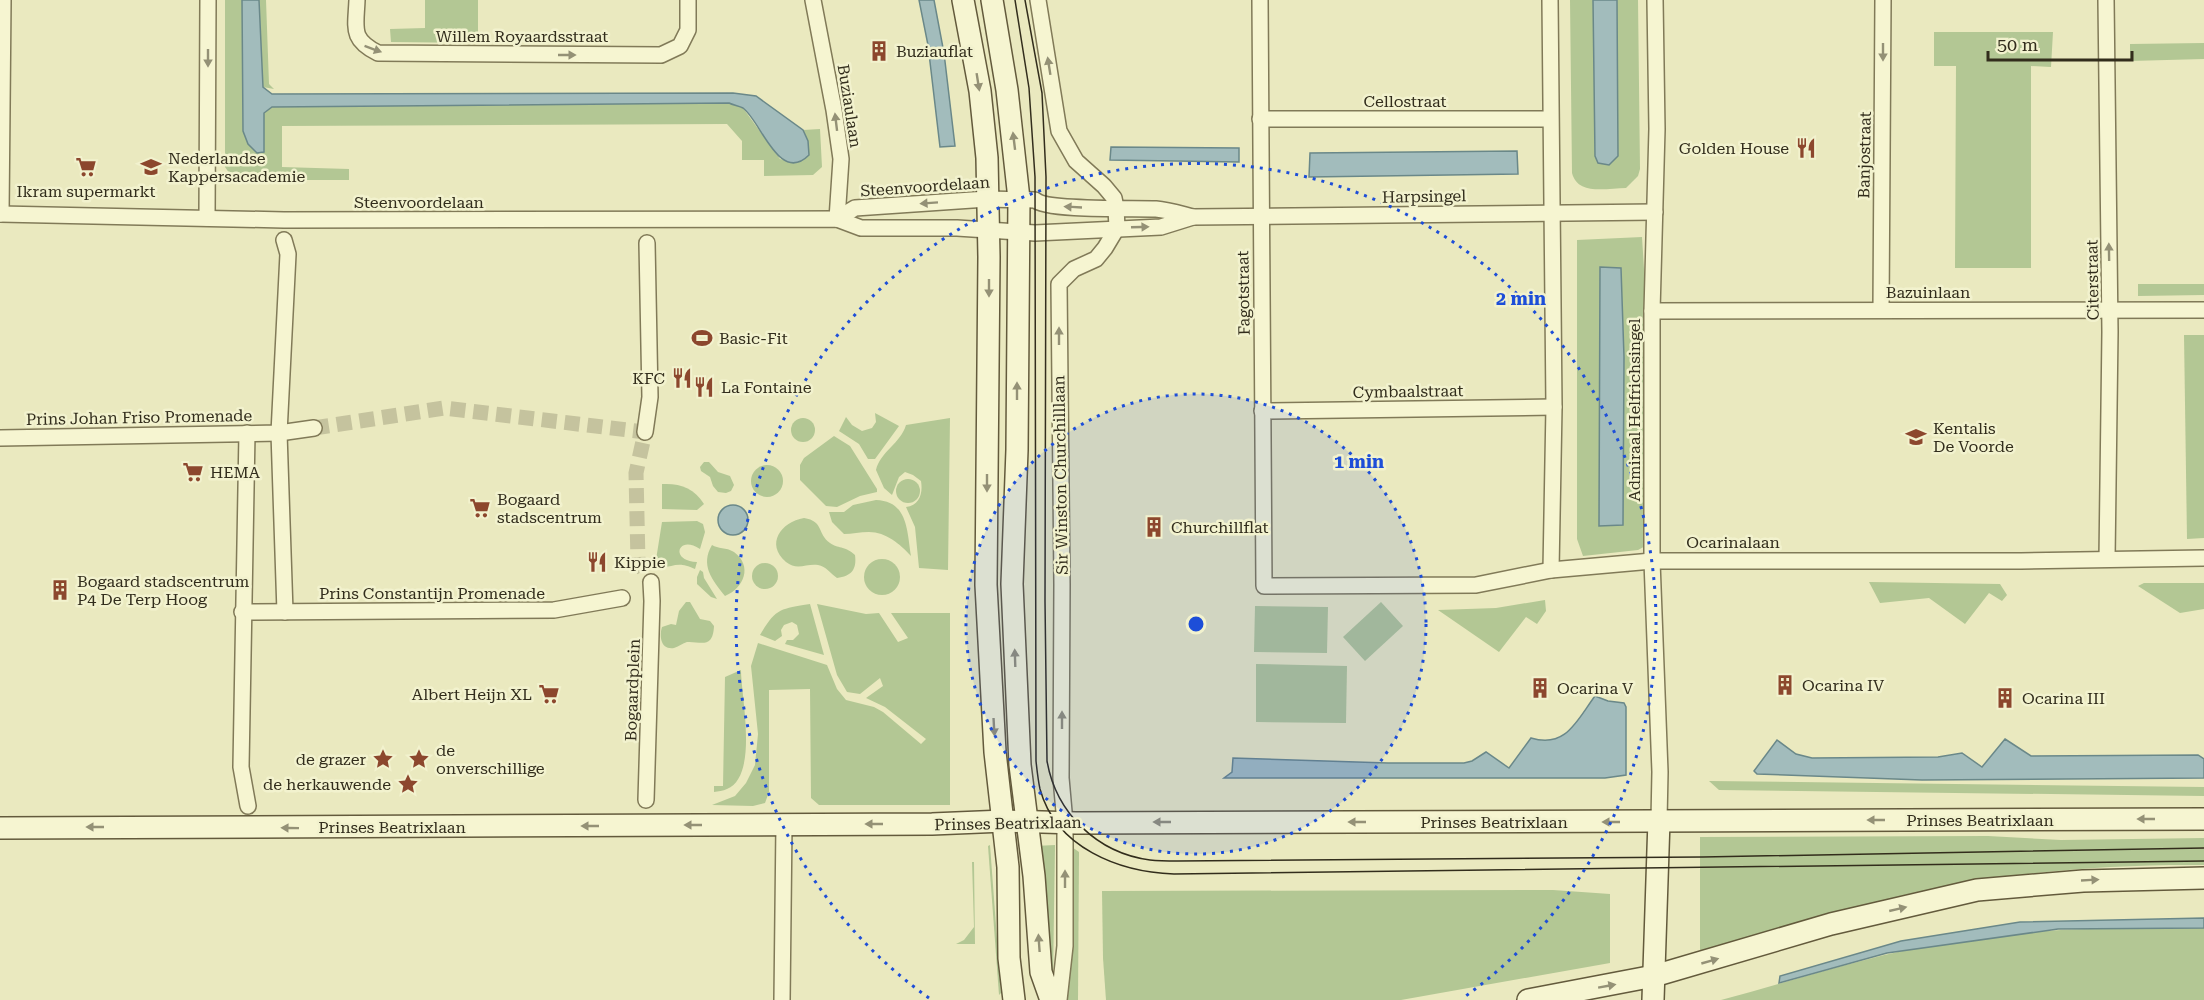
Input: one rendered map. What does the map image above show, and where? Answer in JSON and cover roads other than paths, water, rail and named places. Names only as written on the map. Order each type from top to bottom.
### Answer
[{"type":"main road","points":[[963,0],[980,92],[987,158],[986,585],[996,752],[1008,867],[1009,958],[1014,1000]]},
{"type":"main road","points":[[992,0],[1007,90],[1019,199],[1017,450],[1012,584],[1020,765],[1034,876],[1041,972],[1051,1000]]},
{"type":"main road","name":"Prinses Beatrixlaan","points":[[0,828],[932,824],[1004,821],[1065,823],[2204,819]]},
{"type":"main road","points":[[1653,1000],[1659,820]]},
{"type":"main road","points":[[1528,1000],[1654,976],[1831,924],[1977,890],[2083,880],[2204,878]]},
{"type":"street","points":[[0,214],[3,0]]},
{"type":"street","points":[[207,218],[208,0]]},
{"type":"street","name":"Willem Royaardsstraat","points":[[357,0],[356,32],[363,46],[378,53],[649,55],[661,55],[680,46],[688,30],[688,0]]},
{"type":"street","name":"Buziaulaan","points":[[813,0],[841,159],[837,219]]},
{"type":"street","points":[[1038,0],[1059,131],[1076,161],[1114,198],[1117,228]]},
{"type":"street","name":"Fagotstraat","points":[[1260,0],[1264,586]]},
{"type":"street","points":[[1550,0],[1554,407],[1551,570]]},
{"type":"street","name":"Admiraal Helfrichsingel","points":[[1655,0],[1658,95],[1652,311],[1652,561],[1660,772],[1659,820]]},
{"type":"street","name":"Banjostraat","points":[[1881,310],[1883,0]]},
{"type":"street","name":"Citerstraat","points":[[2106,0],[2110,311],[2107,559]]},
{"type":"street","name":"Cellostraat","points":[[1260,119],[1550,119]]},
{"type":"street","name":"Steenvoordelaan","points":[[837,219],[855,208],[1019,199]]},
{"type":"street","name":"Harpsingel","points":[[1019,199],[1035,200],[1040,204],[1160,210],[1193,217],[1655,212]]},
{"type":"street","name":"Steenvoordelaan","points":[[0,214],[207,218],[837,219],[861,228],[951,228],[1018,233]]},
{"type":"street","name":"Harpsingel","points":[[1018,233],[1161,227],[1193,217]]},
{"type":"street","name":"Sir Winston Churchilllaan","points":[[1059,1000],[1065,946],[1065,823],[1061,778],[1059,284],[1074,269],[1096,259],[1117,228]]},
{"type":"street","points":[[284,240],[288,254],[279,433],[285,612]]},
{"type":"street","points":[[645,432],[650,398],[647,243]]},
{"type":"street","name":"Bazuinlaan","points":[[1652,311],[2204,310]]},
{"type":"street","name":"Cymbaalstraat","points":[[1262,411],[1554,407]]},
{"type":"street","name":"Prins Johan Friso Promenade","points":[[0,438],[279,433],[314,428]]},
{"type":"street","points":[[247,433],[241,767],[248,806]]},
{"type":"street","name":"Ocarinalaan","points":[[1264,586],[1476,585],[1551,570],[1652,561],[2021,561],[2204,558]]},
{"type":"street","name":"Bogaardplein","points":[[646,800],[651,582]]},
{"type":"street","name":"Prins Constantijn Promenade","points":[[242,612],[554,610],[622,598]]},
{"type":"street","points":[[782,1000],[784,824]]},
{"type":"water","points":[[242,0],[259,0],[263,87],[272,94],[733,93],[756,96],[803,130],[808,141],[809,155],[798,162],[789,162],[780,157],[750,115],[743,108],[729,103],[272,107],[264,113],[264,152],[257,153],[248,144],[243,131]]},
{"type":"water","points":[[919,0],[934,0],[944,53],[955,146],[940,147],[928,45]]},
{"type":"water","points":[[1593,0],[1617,0],[1618,156],[1609,165],[1598,163],[1595,156]]},
{"type":"water","points":[[1111,147],[1239,148],[1239,162],[1110,160]]},
{"type":"water","points":[[1517,151],[1518,174],[1309,177],[1310,153]]},
{"type":"water","points":[[1600,267],[1621,268],[1624,357],[1623,525],[1599,526]]},
{"type":"water","points":[[733,505],[739,506],[747,514],[747,526],[739,534],[733,535],[727,534],[719,526],[718,520],[719,514],[727,506]]},
{"type":"water","points":[[1595,696],[1608,701],[1624,703],[1626,707],[1626,775],[1605,778],[1224,778],[1232,772],[1233,758],[1464,763],[1486,752],[1509,768],[1531,738],[1543,740],[1562,736],[1576,723]]},
{"type":"water","points":[[2005,739],[2031,756],[2198,755],[2204,759],[2204,778],[1922,780],[1757,774],[1754,771],[1777,740],[1796,754],[1812,758],[1938,757],[1962,753],[1982,767]]},
{"type":"water","points":[[2204,918],[2204,928],[2058,929],[1887,953],[1779,983],[1780,976],[1901,941],[2020,922]]},
{"type":"tunnel","points":[[314,428],[444,408],[645,432],[636,473],[638,561],[651,582]]},
{"type":"tram line","points":[[1015,0],[1029,88],[1035,177],[1036,761],[1040,789],[1048,810],[1060,827],[1075,841],[1092,853],[1112,862],[1132,868],[1174,874],[2204,861]]},
{"type":"tram line","points":[[1025,0],[1042,93],[1046,177],[1047,761],[1059,797],[1082,827],[1096,839],[1131,856],[1171,861],[1703,857],[2204,848]]},
{"type":"place","name":"Buziauflat","points":[[879,51]]},
{"type":"place","name":"Golden House","points":[[1806,148]]},
{"type":"place","name":"Ikram supermarkt","points":[[86,167]]},
{"type":"place","name":"Nederlandse Kappersacademie","points":[[151,167]]},
{"type":"place","name":"Basic-Fit","points":[[702,338]]},
{"type":"place","name":"KFC","points":[[682,378]]},
{"type":"place","name":"La Fontaine","points":[[704,387]]},
{"type":"place","name":"Kentalis De Voorde","points":[[1916,437]]},
{"type":"place","name":"HEMA","points":[[193,472]]},
{"type":"place","name":"Bogaard stadscentrum","points":[[480,508]]},
{"type":"place","name":"Churchillflat","points":[[1154,527]]},
{"type":"place","name":"Kippie","points":[[597,562]]},
{"type":"place","name":"Bogaard stadscentrum P4 De Terp Hoog","points":[[60,590]]},
{"type":"place","name":"Ocarina IV","points":[[1785,685]]},
{"type":"place","name":"Ocarina V","points":[[1540,688]]},
{"type":"place","name":"Albert Heijn XL","points":[[549,694]]},
{"type":"place","name":"Ocarina III","points":[[2005,698]]},
{"type":"place","name":"de grazer","points":[[383,759]]},
{"type":"place","name":"de onverschillige","points":[[419,759]]},
{"type":"place","name":"de herkauwende","points":[[408,784]]}]
